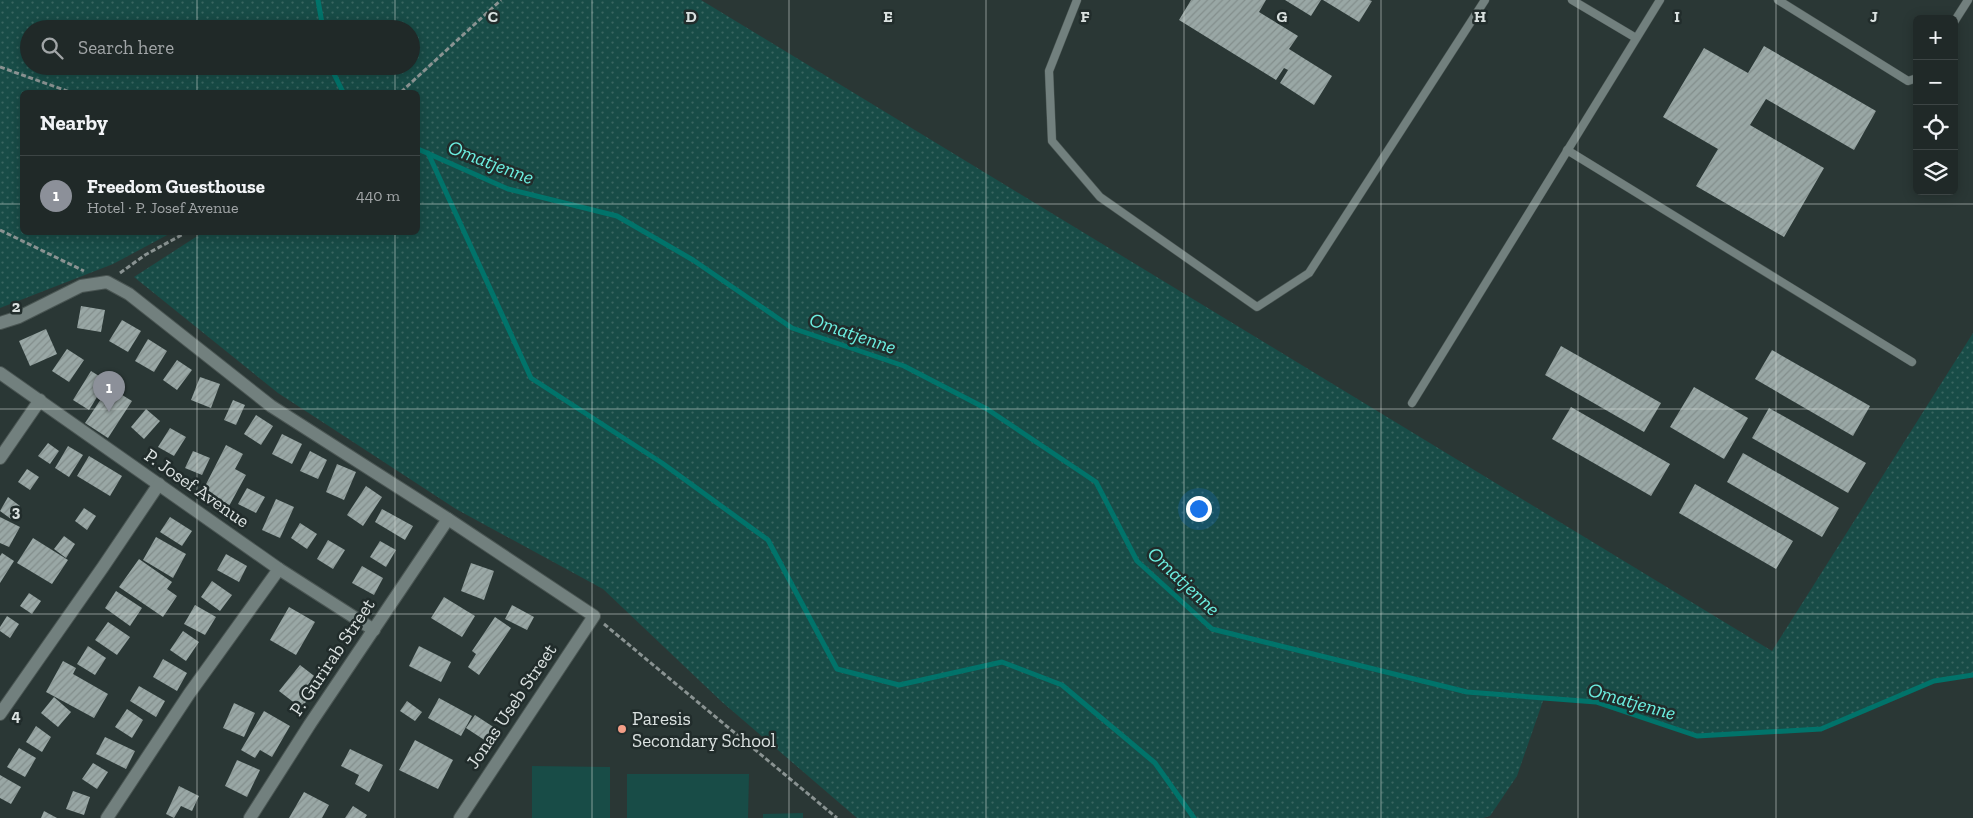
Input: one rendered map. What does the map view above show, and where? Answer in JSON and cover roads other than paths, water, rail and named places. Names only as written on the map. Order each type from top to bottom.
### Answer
[{"type":"street","points":[[0,323],[19,317],[80,286],[107,282],[129,294],[271,406],[448,519]]},
{"type":"street","name":"P. Josef Avenue","points":[[0,372],[279,569],[374,630]]},
{"type":"street","points":[[0,458],[40,400]]},
{"type":"street","points":[[0,714],[159,484]]},
{"type":"street","name":"Jonas Useb Street","points":[[448,519],[594,616],[460,818]]},
{"type":"street","name":"P. Gurirab Street","points":[[250,818],[310,724],[448,519]]},
{"type":"street","points":[[107,818],[189,694],[279,569]]},
{"type":"lane","points":[[1077,0],[1049,71],[1052,141],[1100,196],[1257,307],[1309,273],[1481,1]]},
{"type":"lane","points":[[1572,0],[1636,38]]},
{"type":"lane","points":[[1412,403],[1660,0]]},
{"type":"lane","points":[[1778,0],[1908,82],[1913,80]]},
{"type":"lane","points":[[1958,16],[1968,0]]},
{"type":"lane","points":[[1567,150],[1912,362]]},
{"type":"waterway","name":"Omatjenne","points":[[318,0],[321,20]]},
{"type":"waterway","name":"Omatjenne","points":[[334,75],[342,90]]},
{"type":"waterway","name":"Omatjenne","points":[[420,150],[508,189],[617,216],[693,260],[792,328],[904,366],[987,409],[1096,482],[1137,561],[1212,629],[1467,692],[1596,702],[1697,736],[1821,729],[1934,681],[1973,675]]},
{"type":"waterway","points":[[428,153],[531,378],[662,463],[768,540],[837,669],[899,685],[1002,662],[1062,685],[1155,763],[1194,818]]},
{"type":"place","name":"Freedom Guesthouse","points":[[109,412]]},
{"type":"place","name":"Paresis Secondary School","points":[[622,729]]}]
